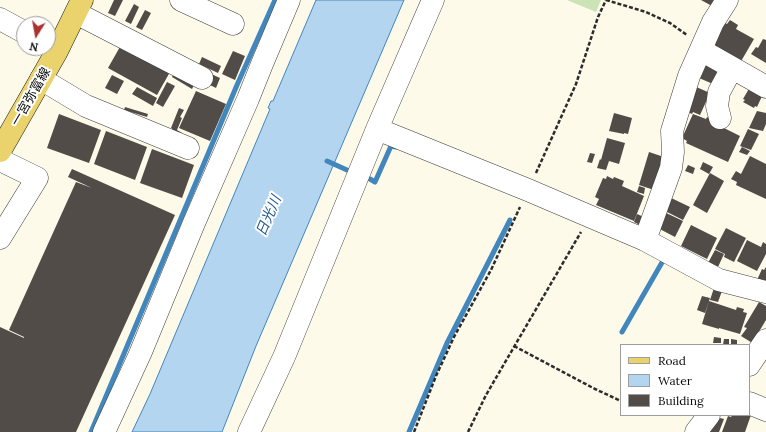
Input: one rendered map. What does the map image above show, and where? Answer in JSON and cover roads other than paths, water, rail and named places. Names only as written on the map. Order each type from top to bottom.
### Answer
[{"type":"main road","name":"一宮弥富線","points":[[56,42],[79,7]]},
{"type":"main road","name":"一宮弥富線","points":[[0,151],[41,79],[49,56]]},
{"type":"street","points":[[181,0],[233,24]]},
{"type":"street","points":[[104,432],[140,354],[289,0]]},
{"type":"street","points":[[249,432],[284,357],[433,0]]},
{"type":"street","points":[[645,240],[671,168],[673,152],[672,131],[689,76],[713,22],[727,0]]},
{"type":"street","points":[[79,7],[202,78]]},
{"type":"street","points":[[0,19],[16,28]]},
{"type":"street","points":[[701,50],[766,87]]},
{"type":"street","points":[[720,118],[716,106],[718,92],[732,68]]},
{"type":"street","points":[[41,79],[86,106],[188,148]]},
{"type":"street","points":[[378,129],[528,190],[645,240],[719,280],[766,292]]},
{"type":"street","points":[[0,160],[37,178],[0,238]]},
{"type":"street","points":[[750,364],[766,340]]},
{"type":"street","points":[[750,403],[766,410]]},
{"type":"street","points":[[696,432],[708,416]]},
{"type":"water","name":"日光川","points":[[316,0],[404,0],[256,346],[222,432],[132,432],[150,394],[270,109],[268,108],[271,101],[273,101]]},
{"type":"waterway","points":[[91,432],[237,85],[275,0]]},
{"type":"waterway","points":[[370,179],[375,182],[391,146],[396,147]]},
{"type":"waterway","points":[[327,161],[347,170]]},
{"type":"waterway","points":[[409,432],[447,343],[510,220]]},
{"type":"waterway","points":[[622,332],[664,259]]}]
